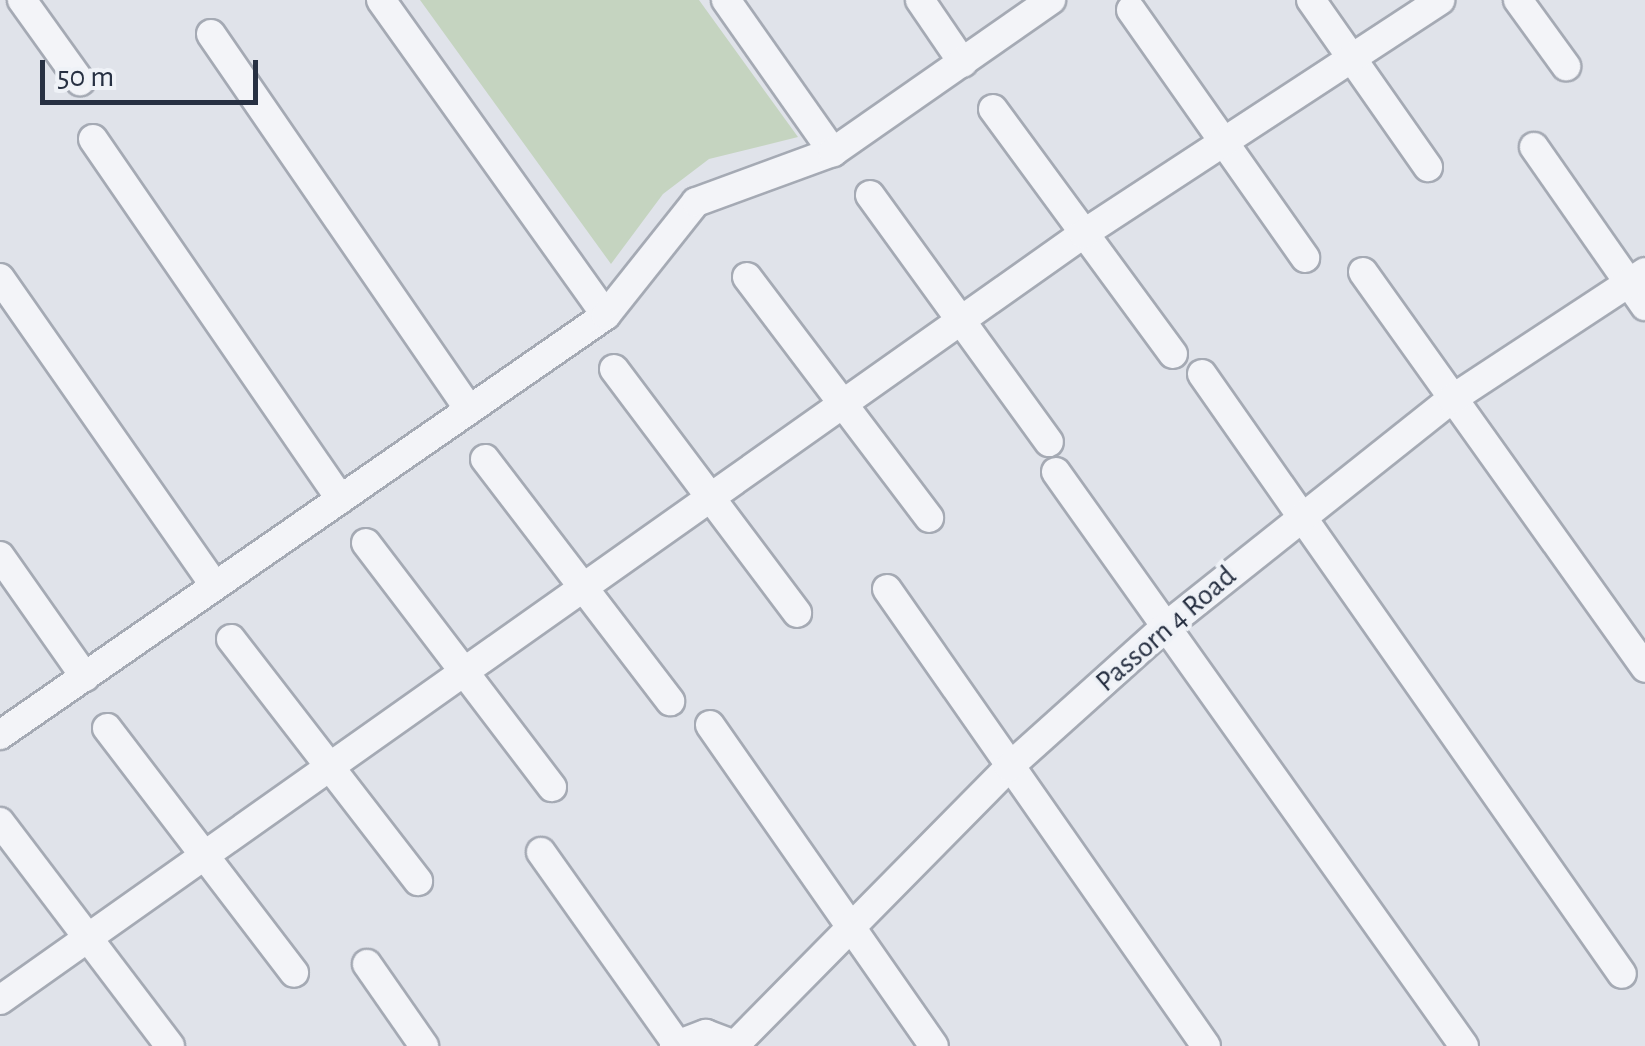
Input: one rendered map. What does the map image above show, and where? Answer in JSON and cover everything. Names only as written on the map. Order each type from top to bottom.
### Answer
[{"type":"street","points":[[22,0],[80,82]]},
{"type":"street","points":[[381,0],[606,315]]},
{"type":"street","points":[[726,0],[832,152]]},
{"type":"street","points":[[920,0],[963,63]]},
{"type":"street","points":[[0,735],[213,583],[606,315],[696,202],[832,152],[1051,0]]},
{"type":"street","points":[[1311,0],[1428,167]]},
{"type":"street","points":[[0,1000],[1082,234],[1440,0]]},
{"type":"street","points":[[1518,0],[1566,66]]},
{"type":"street","points":[[1132,10],[1305,258]]},
{"type":"street","points":[[211,34],[469,410]]},
{"type":"street","points":[[992,109],[1173,354]]},
{"type":"street","points":[[93,139],[340,499]]},
{"type":"street","points":[[1534,147],[1637,277],[1645,306]]},
{"type":"street","points":[[870,196],[1048,442]]},
{"type":"street","points":[[1363,272],[1645,668]]},
{"type":"street","points":[[747,276],[929,518]]},
{"type":"street","name":"Passorn 4 Road","points":[[737,1045],[1009,767],[1165,627],[1297,517],[1452,399],[1637,277]]},
{"type":"street","points":[[0,278],[213,583]]},
{"type":"street","points":[[614,369],[797,613]]},
{"type":"street","points":[[1202,374],[1297,517],[1622,974]]},
{"type":"street","points":[[485,460],[670,701]]},
{"type":"street","points":[[1056,472],[1464,1046]]},
{"type":"street","points":[[366,542],[552,787]]},
{"type":"street","points":[[0,556],[85,677]]},
{"type":"street","points":[[887,589],[1206,1046]]},
{"type":"street","points":[[231,639],[418,881]]},
{"type":"street","points":[[710,725],[934,1046]]},
{"type":"street","points":[[107,728],[294,973]]},
{"type":"street","points":[[0,822],[170,1046]]},
{"type":"street","points":[[541,852],[675,1045],[706,1034],[737,1045]]},
{"type":"street","points":[[367,964],[424,1046]]},
{"type":"green space","points":[[420,0],[699,0],[798,137],[709,159],[663,194],[611,264]]}]
